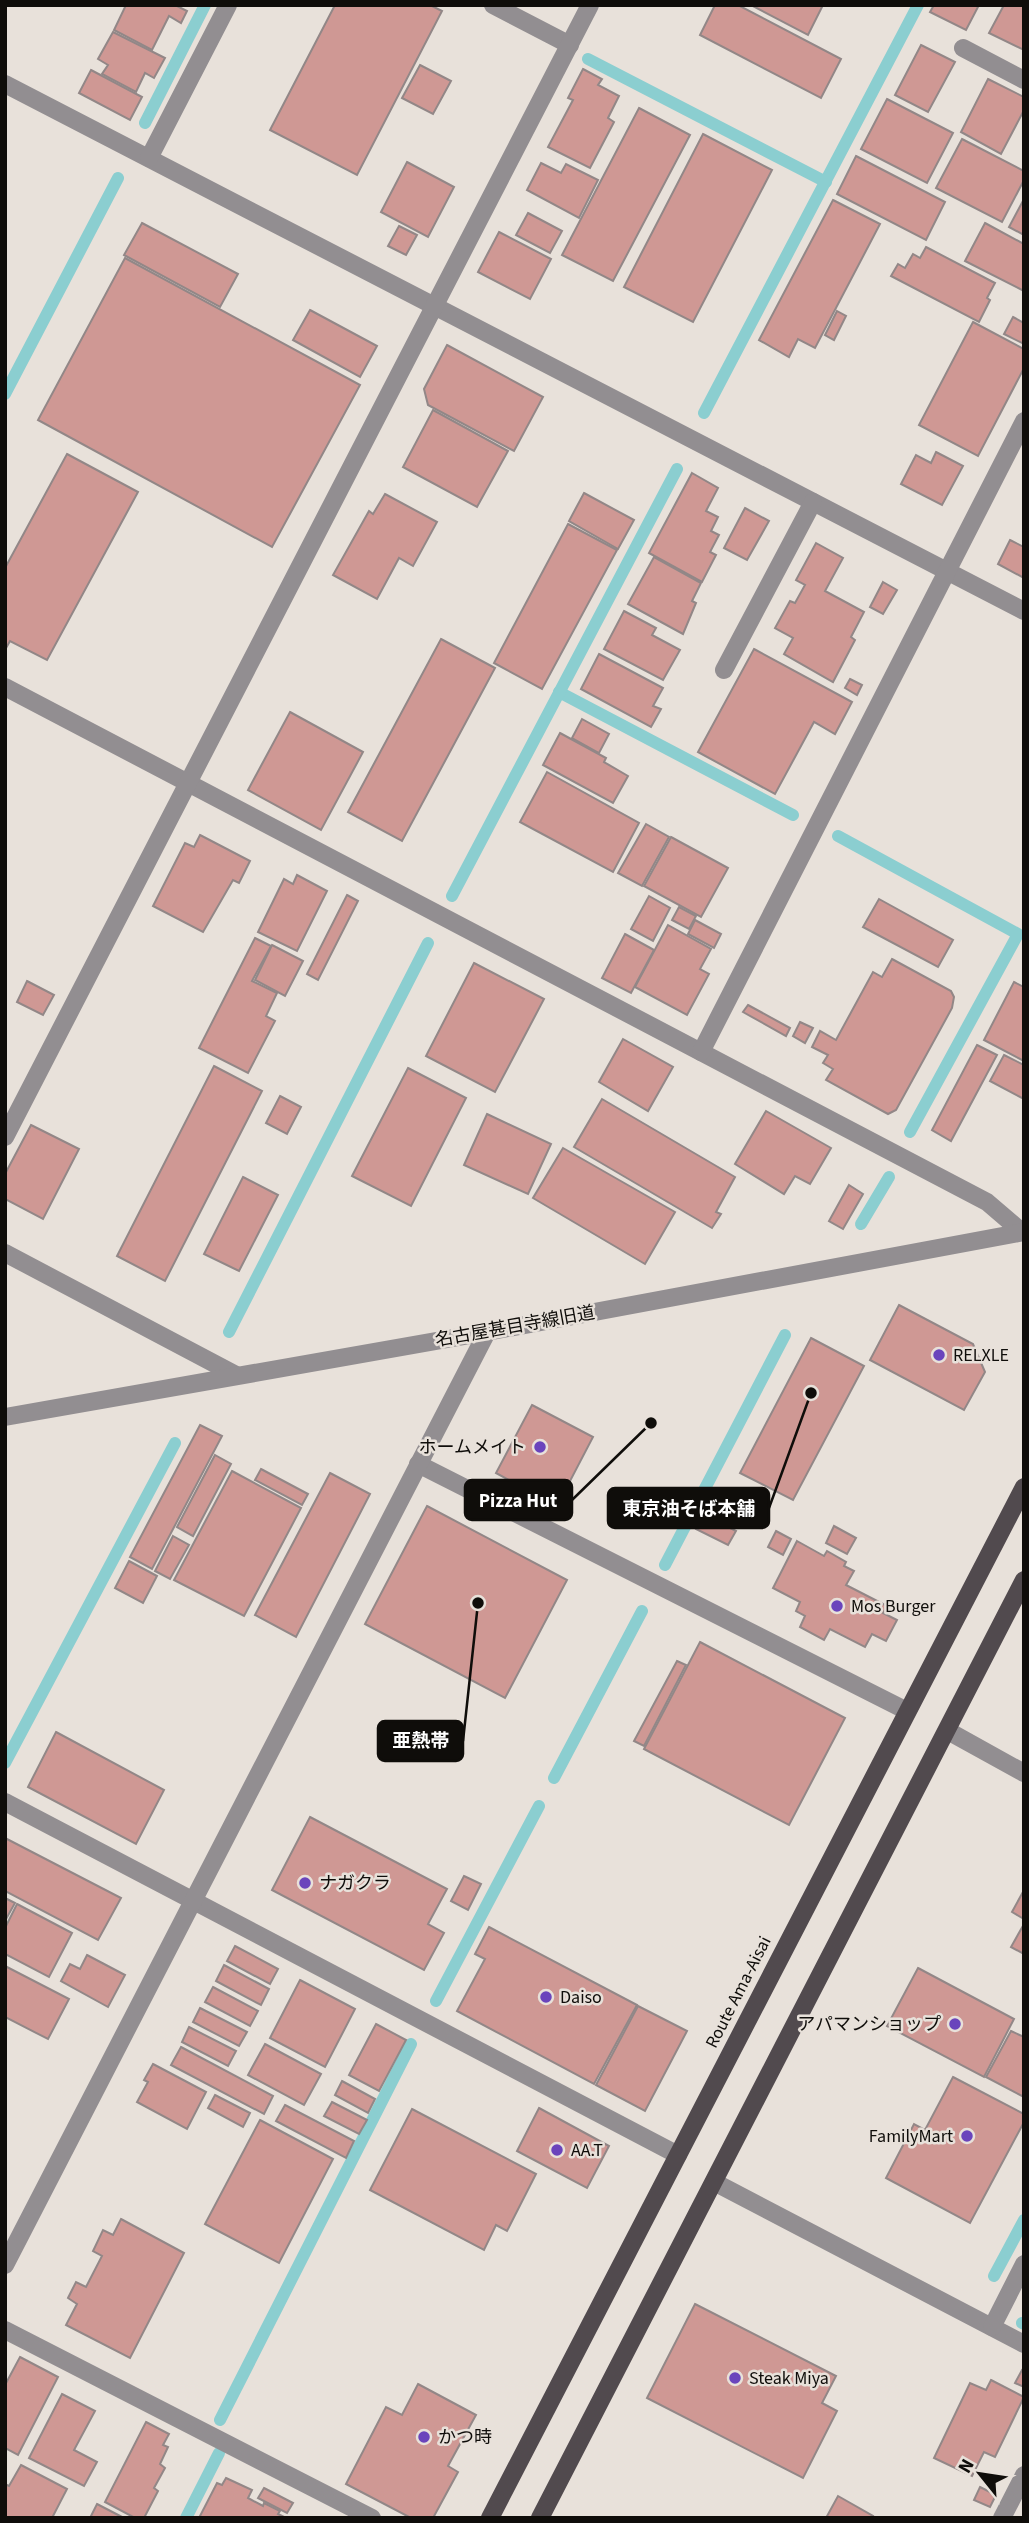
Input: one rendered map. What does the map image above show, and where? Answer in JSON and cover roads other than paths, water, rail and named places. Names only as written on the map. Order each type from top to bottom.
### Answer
[{"type":"main road","name":"Route Ama-Aisai","points":[[490,2518],[1024,1486]]},
{"type":"main road","points":[[540,2518],[1024,1580]]},
{"type":"street","points":[[149,158],[228,5]]},
{"type":"street","points":[[494,5],[570,45]]},
{"type":"street","points":[[5,1137],[590,5]]},
{"type":"street","points":[[963,48],[1024,80]]},
{"type":"street","points":[[5,84],[1024,611]]},
{"type":"street","points":[[701,1052],[1024,421]]},
{"type":"street","points":[[724,670],[813,502]]},
{"type":"street","points":[[5,687],[987,1202],[1023,1232]]},
{"type":"street","name":"名古屋甚目寺線旧道","points":[[5,1417],[487,1332],[1023,1232]]},
{"type":"street","points":[[5,1253],[236,1375]]},
{"type":"street","points":[[5,2265],[487,1332]]},
{"type":"street","points":[[418,1464],[907,1711]]},
{"type":"street","points":[[948,1731],[1024,1773]]},
{"type":"street","points":[[5,1802],[678,2155]]},
{"type":"street","points":[[714,2182],[1024,2344]]},
{"type":"street","points":[[992,2327],[1024,2264]]},
{"type":"street","points":[[5,2330],[372,2518]]},
{"type":"street","points":[[1002,2518],[1024,2475]]},
{"type":"waterway","points":[[145,123],[205,5]]},
{"type":"waterway","points":[[704,413],[918,5]]},
{"type":"waterway","points":[[588,59],[826,182]]},
{"type":"waterway","points":[[5,394],[118,178]]},
{"type":"waterway","points":[[452,896],[677,469]]},
{"type":"waterway","points":[[559,692],[793,815]]},
{"type":"waterway","points":[[838,836],[1018,934],[910,1132]]},
{"type":"waterway","points":[[229,1332],[428,943]]},
{"type":"waterway","points":[[861,1224],[889,1177]]},
{"type":"waterway","points":[[665,1565],[785,1335]]},
{"type":"waterway","points":[[5,1763],[175,1443]]},
{"type":"waterway","points":[[554,1778],[642,1611]]},
{"type":"waterway","points":[[436,2001],[539,1806]]},
{"type":"waterway","points":[[220,2420],[411,2044]]},
{"type":"waterway","points":[[994,2276],[1024,2220]]},
{"type":"waterway","points":[[186,2518],[219,2453]]},
{"type":"place","name":"RELXLE","points":[[939,1355]]},
{"type":"place","name":"東京油そば本舗","points":[[811,1393]]},
{"type":"place","name":"Pizza Hut","points":[[651,1423]]},
{"type":"place","name":"ホームメイト","points":[[540,1447]]},
{"type":"place","name":"亜熱帯","points":[[478,1603]]},
{"type":"place","name":"Mos Burger","points":[[837,1606]]},
{"type":"place","name":"ナガクラ","points":[[305,1883]]},
{"type":"place","name":"Daiso","points":[[546,1997]]},
{"type":"place","name":"アパマンショップ","points":[[955,2024]]},
{"type":"place","name":"FamilyMart","points":[[967,2136]]},
{"type":"place","name":"AA.T","points":[[557,2150]]},
{"type":"place","name":"Steak Miya","points":[[735,2378]]},
{"type":"place","name":"かつ時","points":[[424,2437]]}]
